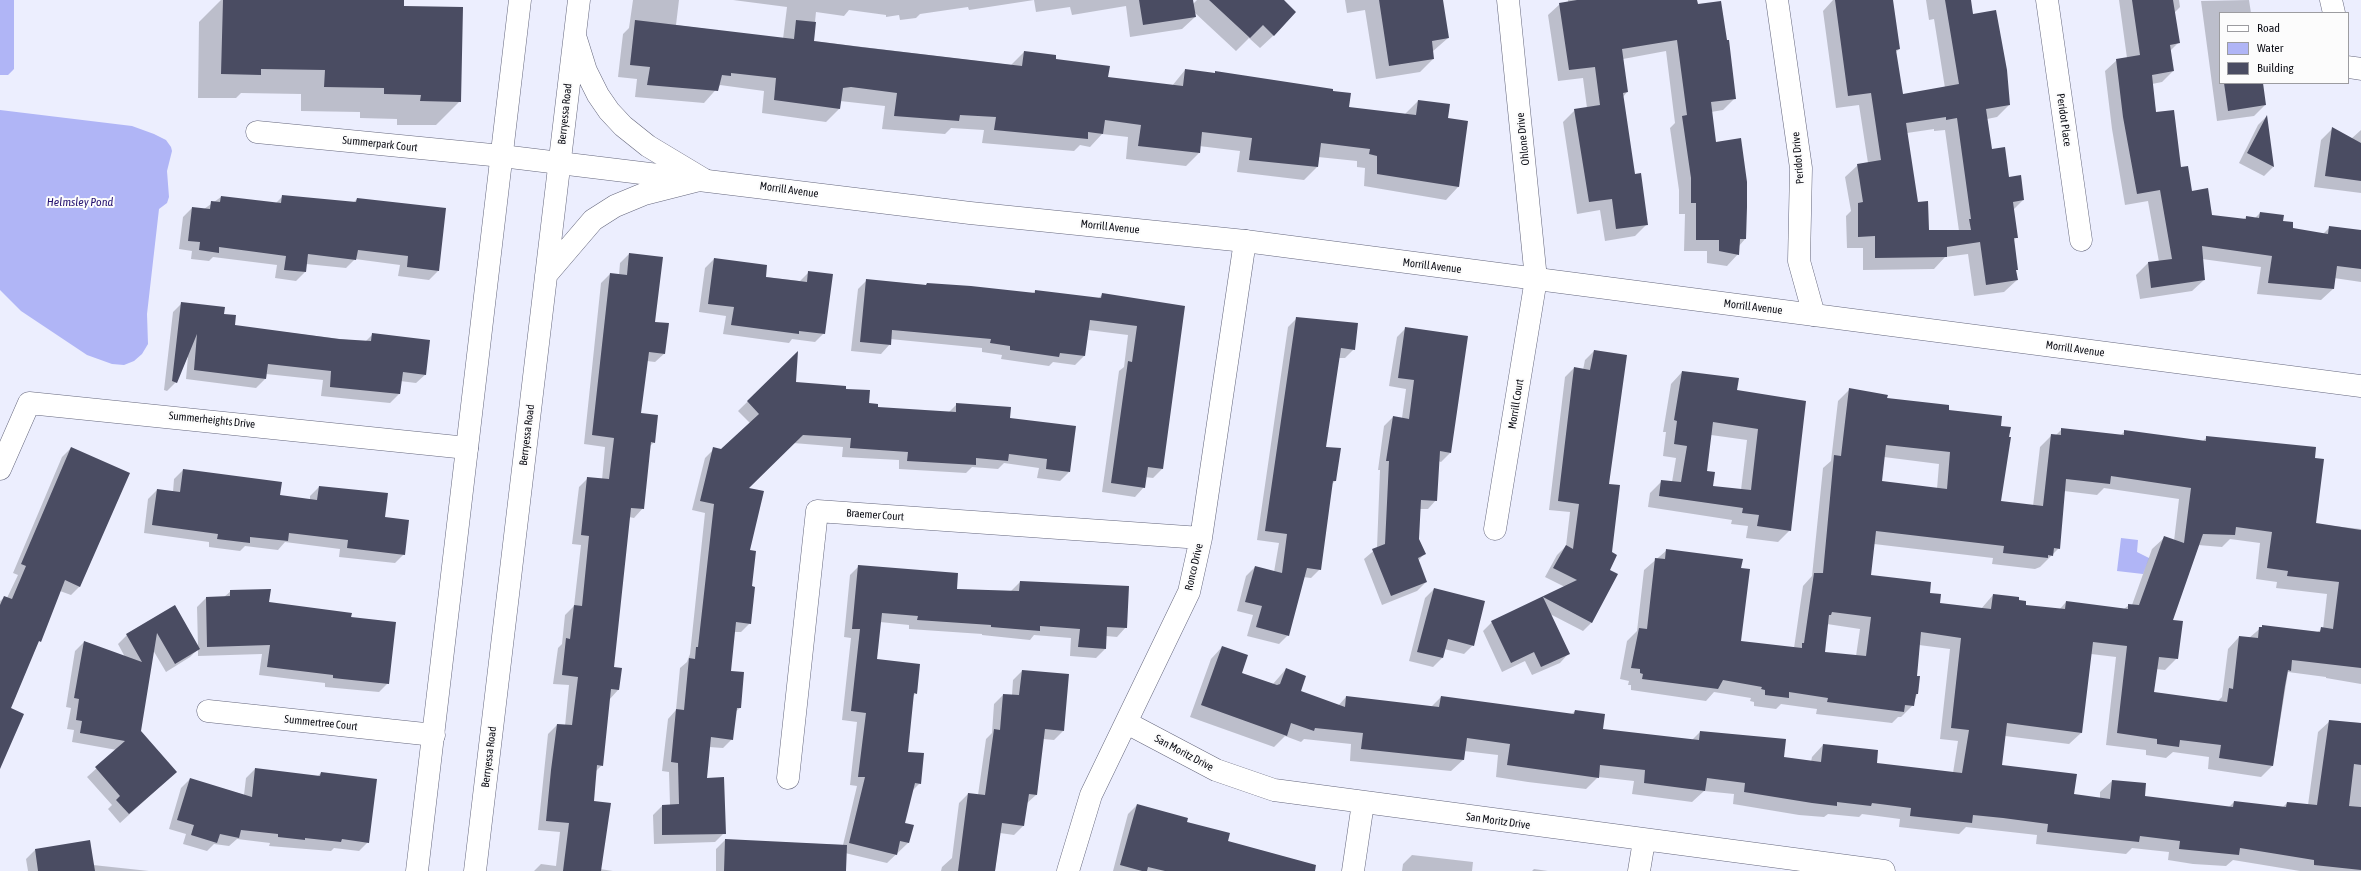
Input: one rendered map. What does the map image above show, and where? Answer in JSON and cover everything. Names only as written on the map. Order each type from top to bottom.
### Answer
[{"type":"street","points":[[417,871],[520,0]]},
{"type":"street","name":"Berryessa Road","points":[[476,871],[579,0]]},
{"type":"street","name":"Ohlone Drive","points":[[1508,0],[1536,279]]},
{"type":"street","name":"Peridot Drive","points":[[1777,0],[1801,168],[1799,261],[1814,315]]},
{"type":"street","name":"Peridot Place","points":[[2047,0],[2081,240]]},
{"type":"street","points":[[2331,0],[2334,12]]},
{"type":"street","points":[[574,33],[586,71],[609,111],[623,126],[648,146],[703,179]]},
{"type":"street","points":[[2349,67],[2361,69]]},
{"type":"street","name":"Summerpark Court","points":[[257,132],[502,156]]},
{"type":"street","name":"Morrill Avenue","points":[[502,156],[559,164],[703,179],[970,213],[1245,242],[2361,386]]},
{"type":"street","points":[[546,275],[594,220],[615,206],[644,194],[703,179]]},
{"type":"street","name":"Ronco Drive","points":[[1068,871],[1091,795],[1189,592],[1201,538],[1245,242]]},
{"type":"street","name":"Morrill Court","points":[[1495,529],[1536,279]]},
{"type":"street","name":"Summerheights Drive","points":[[0,469],[28,403],[467,448]]},
{"type":"street","name":"Braemer Court","points":[[788,778],[817,511],[1201,538]]},
{"type":"street","name":"Summertree Court","points":[[208,711],[434,735]]},
{"type":"street","name":"San Moritz Drive","points":[[1127,722],[1216,770],[1274,790],[1884,871]]},
{"type":"street","points":[[1353,871],[1363,803]]},
{"type":"street","points":[[1639,871],[1644,840]]},
{"type":"water","points":[[0,0],[14,0],[14,69],[8,75],[0,75]]},
{"type":"water","name":"Helmsley Pond","points":[[0,110],[132,126],[166,140],[171,147],[172,151],[167,171],[169,197],[167,203],[159,209],[147,314],[148,344],[142,354],[134,361],[124,365],[112,364],[87,355],[21,311],[0,290]]},
{"type":"water","points":[[2121,538],[2138,540],[2137,552],[2149,558],[2143,574],[2117,571]]},
{"type":"building","points":[[223,0],[404,0],[404,6],[463,7],[461,102],[420,101],[421,95],[384,94],[384,88],[324,87],[325,70],[261,69],[261,75],[221,74]]},
{"type":"building","points":[[1139,0],[1193,0],[1196,17],[1143,25]]},
{"type":"building","points":[[1209,0],[1284,0],[1296,12],[1274,36],[1263,25],[1250,38]]},
{"type":"building","points":[[1379,0],[1443,0],[1449,38],[1432,41],[1434,59],[1389,66]]},
{"type":"building","points":[[1577,0],[1697,0],[1698,4],[1721,1],[1727,40],[1729,40],[1736,99],[1711,102],[1716,142],[1741,138],[1747,182],[1747,207],[1746,239],[1740,239],[1739,255],[1719,251],[1719,240],[1696,240],[1696,203],[1691,203],[1691,178],[1682,116],[1687,115],[1677,40],[1622,49],[1628,92],[1623,93],[1635,174],[1641,173],[1648,225],[1616,229],[1612,199],[1589,202],[1574,109],[1600,105],[1595,67],[1569,70],[1559,3]]},
{"type":"building","points":[[1835,0],[1893,0],[1900,49],[1896,50],[1903,94],[1959,84],[1945,0],[1971,0],[1973,14],[1996,10],[2007,70],[2010,105],[1986,109],[1992,149],[2005,147],[2009,177],[2021,175],[2024,200],[2013,202],[2018,238],[2014,238],[2018,280],[1986,285],[1980,242],[1947,247],[1947,257],[1875,258],[1875,236],[1858,237],[1858,203],[1863,202],[1857,164],[1881,160],[1871,93],[1848,96]],"holes":[[[1946,117],[1946,120],[1957,118],[1971,219],[1969,219],[1971,230],[1929,230],[1928,201],[1918,202],[1906,123]]]},
{"type":"building","points":[[2132,0],[2173,0],[2180,43],[2170,45],[2174,71],[2152,75],[2156,112],[2174,110],[2181,167],[2188,166],[2192,191],[2208,188],[2212,215],[2246,219],[2246,216],[2259,218],[2260,212],[2284,215],[2283,221],[2293,222],[2293,228],[2328,234],[2329,226],[2361,230],[2361,269],[2337,266],[2334,289],[2268,283],[2272,256],[2202,246],[2205,280],[2151,288],[2148,262],[2172,259],[2160,190],[2137,194],[2123,117],[2116,59],[2140,55]]},
{"type":"building","points":[[635,20],[794,39],[796,20],[816,22],[814,41],[1022,66],[1024,51],[1056,55],[1056,59],[1110,66],[1108,77],[1183,86],[1185,69],[1215,73],[1215,71],[1333,89],[1333,91],[1351,93],[1349,107],[1416,115],[1418,100],[1450,104],[1448,118],[1468,121],[1459,187],[1377,174],[1377,156],[1369,154],[1370,149],[1321,143],[1318,167],[1249,160],[1252,138],[1202,132],[1200,153],[1138,146],[1141,125],[1105,120],[1103,134],[1088,132],[1088,139],[994,130],[996,117],[960,115],[959,121],[894,116],[897,93],[851,87],[843,88],[840,109],[774,100],[776,78],[731,73],[731,76],[722,75],[718,91],[647,85],[650,67],[630,65]]},
{"type":"building","points":[[2224,84],[2263,84],[2266,105],[2228,111]]},
{"type":"building","points":[[2267,115],[2274,167],[2247,153]]},
{"type":"building","points":[[2332,127],[2361,143],[2361,181],[2325,176]]},
{"type":"building","points":[[282,195],[356,202],[357,198],[446,208],[439,271],[407,267],[408,256],[358,250],[356,260],[308,254],[306,272],[284,270],[286,256],[219,247],[219,253],[199,250],[200,242],[188,241],[192,207],[210,209],[211,201],[220,202],[221,196],[281,203]]},
{"type":"building","points":[[629,253],[663,257],[655,322],[669,323],[665,354],[649,352],[641,413],[658,415],[655,443],[651,442],[644,509],[631,508],[614,667],[622,668],[619,690],[611,689],[603,766],[597,765],[594,801],[611,803],[601,871],[563,871],[569,823],[546,821],[551,770],[557,724],[572,725],[578,677],[562,675],[566,638],[570,639],[574,605],[582,606],[589,536],[581,535],[587,477],[609,479],[614,438],[592,435],[610,273],[627,275]]},
{"type":"building","points":[[714,258],[767,265],[766,277],[807,282],[808,271],[833,274],[825,334],[799,331],[799,334],[731,325],[734,307],[708,304]]},
{"type":"building","points":[[866,279],[926,285],[927,283],[971,286],[1035,293],[1035,290],[1101,298],[1102,293],[1185,306],[1163,469],[1148,467],[1145,488],[1111,483],[1128,361],[1132,362],[1137,326],[1090,320],[1085,356],[1060,353],[1059,357],[1010,350],[1010,346],[990,343],[991,339],[892,330],[891,345],[860,342]]},
{"type":"building","points":[[181,302],[225,307],[224,314],[236,315],[235,325],[339,339],[371,341],[372,333],[430,340],[426,375],[403,372],[400,394],[330,387],[331,371],[268,364],[266,379],[194,370],[197,334],[177,383],[172,381]]},
{"type":"building","points":[[1296,317],[1358,323],[1355,350],[1341,348],[1326,447],[1341,448],[1336,481],[1333,481],[1321,570],[1307,568],[1289,636],[1256,627],[1262,606],[1245,602],[1255,566],[1282,573],[1287,534],[1265,531]]},
{"type":"building","points":[[1405,327],[1468,336],[1451,453],[1440,451],[1437,501],[1421,500],[1419,539],[1426,554],[1418,558],[1427,582],[1391,596],[1372,549],[1385,544],[1389,461],[1386,461],[1393,416],[1409,419],[1414,380],[1398,378]]},
{"type":"building","points":[[1594,350],[1627,355],[1609,484],[1620,485],[1612,552],[1617,555],[1610,570],[1618,574],[1592,623],[1543,597],[1570,654],[1541,667],[1534,652],[1511,663],[1491,621],[1577,580],[1553,568],[1566,545],[1573,549],[1579,504],[1558,501],[1574,367],[1590,370]]},
{"type":"building","points":[[798,351],[796,382],[846,386],[846,389],[870,390],[869,403],[878,404],[878,407],[956,412],[956,403],[1011,407],[1010,418],[1076,426],[1070,472],[1046,469],[1047,459],[1009,454],[1008,461],[976,458],[976,465],[907,461],[908,452],[850,448],[851,438],[803,435],[749,488],[764,491],[750,550],[756,551],[752,586],[755,587],[751,624],[736,622],[731,671],[744,672],[741,708],[737,708],[733,740],[711,737],[707,778],[724,777],[726,834],[662,835],[662,805],[679,804],[678,763],[671,762],[676,709],[684,710],[689,658],[695,659],[696,647],[698,647],[714,504],[700,501],[713,447],[721,449],[759,414],[747,401]]},
{"type":"building","points":[[1682,371],[1739,378],[1737,390],[1806,401],[1791,531],[1757,526],[1759,515],[1742,513],[1743,508],[1659,496],[1661,480],[1681,482],[1687,446],[1674,444],[1677,421],[1674,420]],"holes":[[[1713,422],[1758,429],[1751,490],[1713,486],[1715,472],[1707,471]]]},
{"type":"building","points":[[1849,388],[1888,395],[1887,398],[1949,405],[1949,410],[2002,416],[2001,426],[2011,427],[2009,437],[2011,437],[2001,501],[2043,506],[2051,434],[2061,435],[2061,428],[2124,435],[2124,430],[2206,441],[2206,436],[2316,447],[2315,458],[2324,459],[2316,523],[2361,530],[2361,668],[2292,660],[2291,671],[2288,670],[2285,686],[2273,766],[2219,758],[2221,745],[2180,740],[2179,747],[2157,744],[2157,739],[2117,733],[2127,646],[2093,642],[2082,733],[2007,723],[2002,765],[2077,774],[2074,794],[2110,799],[2112,780],[2146,783],[2145,796],[2233,807],[2234,801],[2286,807],[2287,802],[2317,805],[2329,720],[2361,723],[2361,765],[2354,764],[2349,806],[2361,807],[2361,870],[2314,865],[2314,860],[2240,848],[2239,855],[2179,849],[2180,841],[2140,836],[2139,842],[2047,832],[2048,824],[2003,818],[1973,815],[1972,823],[1910,816],[1911,808],[1872,803],[1871,806],[1837,802],[1837,806],[1812,803],[1744,792],[1745,783],[1707,778],[1705,791],[1644,783],[1645,770],[1600,765],[1599,778],[1507,765],[1510,744],[1467,738],[1464,760],[1361,749],[1363,733],[1315,728],[1314,731],[1291,723],[1287,736],[1201,705],[1222,646],[1248,655],[1242,673],[1277,685],[1280,684],[1286,668],[1306,676],[1301,691],[1345,707],[1346,696],[1439,707],[1441,696],[1574,714],[1575,710],[1605,714],[1603,729],[1699,740],[1700,731],[1786,739],[1784,757],[1821,762],[1823,744],[1878,750],[1877,763],[1962,773],[1969,730],[1951,728],[1961,638],[1921,632],[1917,676],[1920,676],[1918,694],[1916,694],[1914,706],[1905,705],[1904,712],[1827,702],[1828,698],[1789,692],[1789,698],[1765,695],[1765,690],[1761,689],[1762,687],[1723,680],[1718,689],[1642,679],[1643,674],[1640,673],[1640,669],[1631,668],[1639,628],[1647,629],[1655,558],[1665,559],[1666,549],[1743,559],[1741,568],[1750,569],[1741,641],[1802,648],[1814,573],[1823,573],[1834,455],[1841,456]],"holes":[[[1886,445],[1950,452],[1947,489],[1882,481]],[[2111,476],[2191,488],[2184,543],[2164,536],[2139,605],[2128,604],[2128,609],[2066,601],[2065,609],[2026,605],[2026,601],[2019,600],[2019,597],[1993,594],[1991,609],[1940,603],[1941,594],[1930,593],[1931,582],[1871,575],[1876,531],[2004,546],[2003,553],[2048,558],[2048,555],[2053,556],[2054,548],[2060,549],[2066,479],[2110,484]],[[2236,527],[2272,532],[2267,568],[2288,571],[2287,576],[2339,582],[2333,629],[2321,627],[2320,632],[2262,625],[2262,627],[2259,627],[2258,638],[2239,636],[2233,689],[2229,688],[2227,702],[2154,692],[2159,657],[2178,659],[2183,621],[2173,620],[2203,534],[2235,535]],[[1832,612],[1871,617],[1866,656],[1825,652],[1829,615],[1831,615]]]},
{"type":"building","points":[[71,447],[130,473],[80,587],[65,580],[41,642],[39,641],[11,708],[24,714],[0,769],[0,605],[4,596],[12,599],[26,566],[21,564]]},
{"type":"building","points":[[183,469],[282,482],[280,495],[317,500],[319,486],[388,493],[385,517],[409,520],[405,555],[347,548],[348,540],[289,533],[288,541],[250,537],[250,543],[217,539],[218,534],[152,525],[157,489],[180,492]]},
{"type":"building","points":[[858,565],[958,573],[957,589],[1019,591],[1020,581],[1129,586],[1127,628],[1107,627],[1106,649],[1078,647],[1080,629],[1040,626],[1040,631],[991,627],[991,625],[917,620],[918,616],[882,613],[877,659],[920,664],[917,694],[914,693],[908,752],[924,753],[921,784],[915,783],[905,823],[914,825],[909,843],[900,841],[897,855],[849,843],[865,777],[858,777],[866,713],[851,711],[860,629],[852,629]]},
{"type":"building","points":[[1434,588],[1485,601],[1474,646],[1448,639],[1443,658],[1417,652]]},
{"type":"building","points":[[271,589],[269,602],[352,613],[351,617],[396,622],[389,684],[333,678],[333,675],[267,667],[270,645],[207,647],[206,597],[230,596],[230,590]]},
{"type":"building","points":[[175,605],[200,649],[175,664],[157,633],[141,731],[177,772],[129,814],[116,800],[120,796],[95,767],[125,741],[80,733],[82,721],[76,720],[79,699],[74,698],[84,641],[142,662],[126,634]]},
{"type":"building","points":[[1022,670],[1069,674],[1064,731],[1045,729],[1037,795],[1029,794],[1024,826],[1002,823],[995,871],[958,871],[968,793],[985,795],[994,729],[1000,730],[1003,694],[1019,695]]},
{"type":"building","points":[[255,768],[320,776],[321,772],[377,779],[369,843],[342,839],[341,842],[305,838],[305,840],[278,837],[278,834],[241,830],[239,838],[220,834],[217,843],[191,835],[194,825],[177,820],[190,778],[252,797]]},
{"type":"building","points":[[1137,804],[1188,818],[1187,822],[1230,833],[1228,841],[1316,865],[1315,871],[1165,871],[1148,867],[1147,871],[1142,871],[1120,865]]},
{"type":"building","points":[[725,839],[847,845],[846,871],[724,871]]},
{"type":"building","points":[[90,840],[95,871],[38,871],[35,849]]}]
